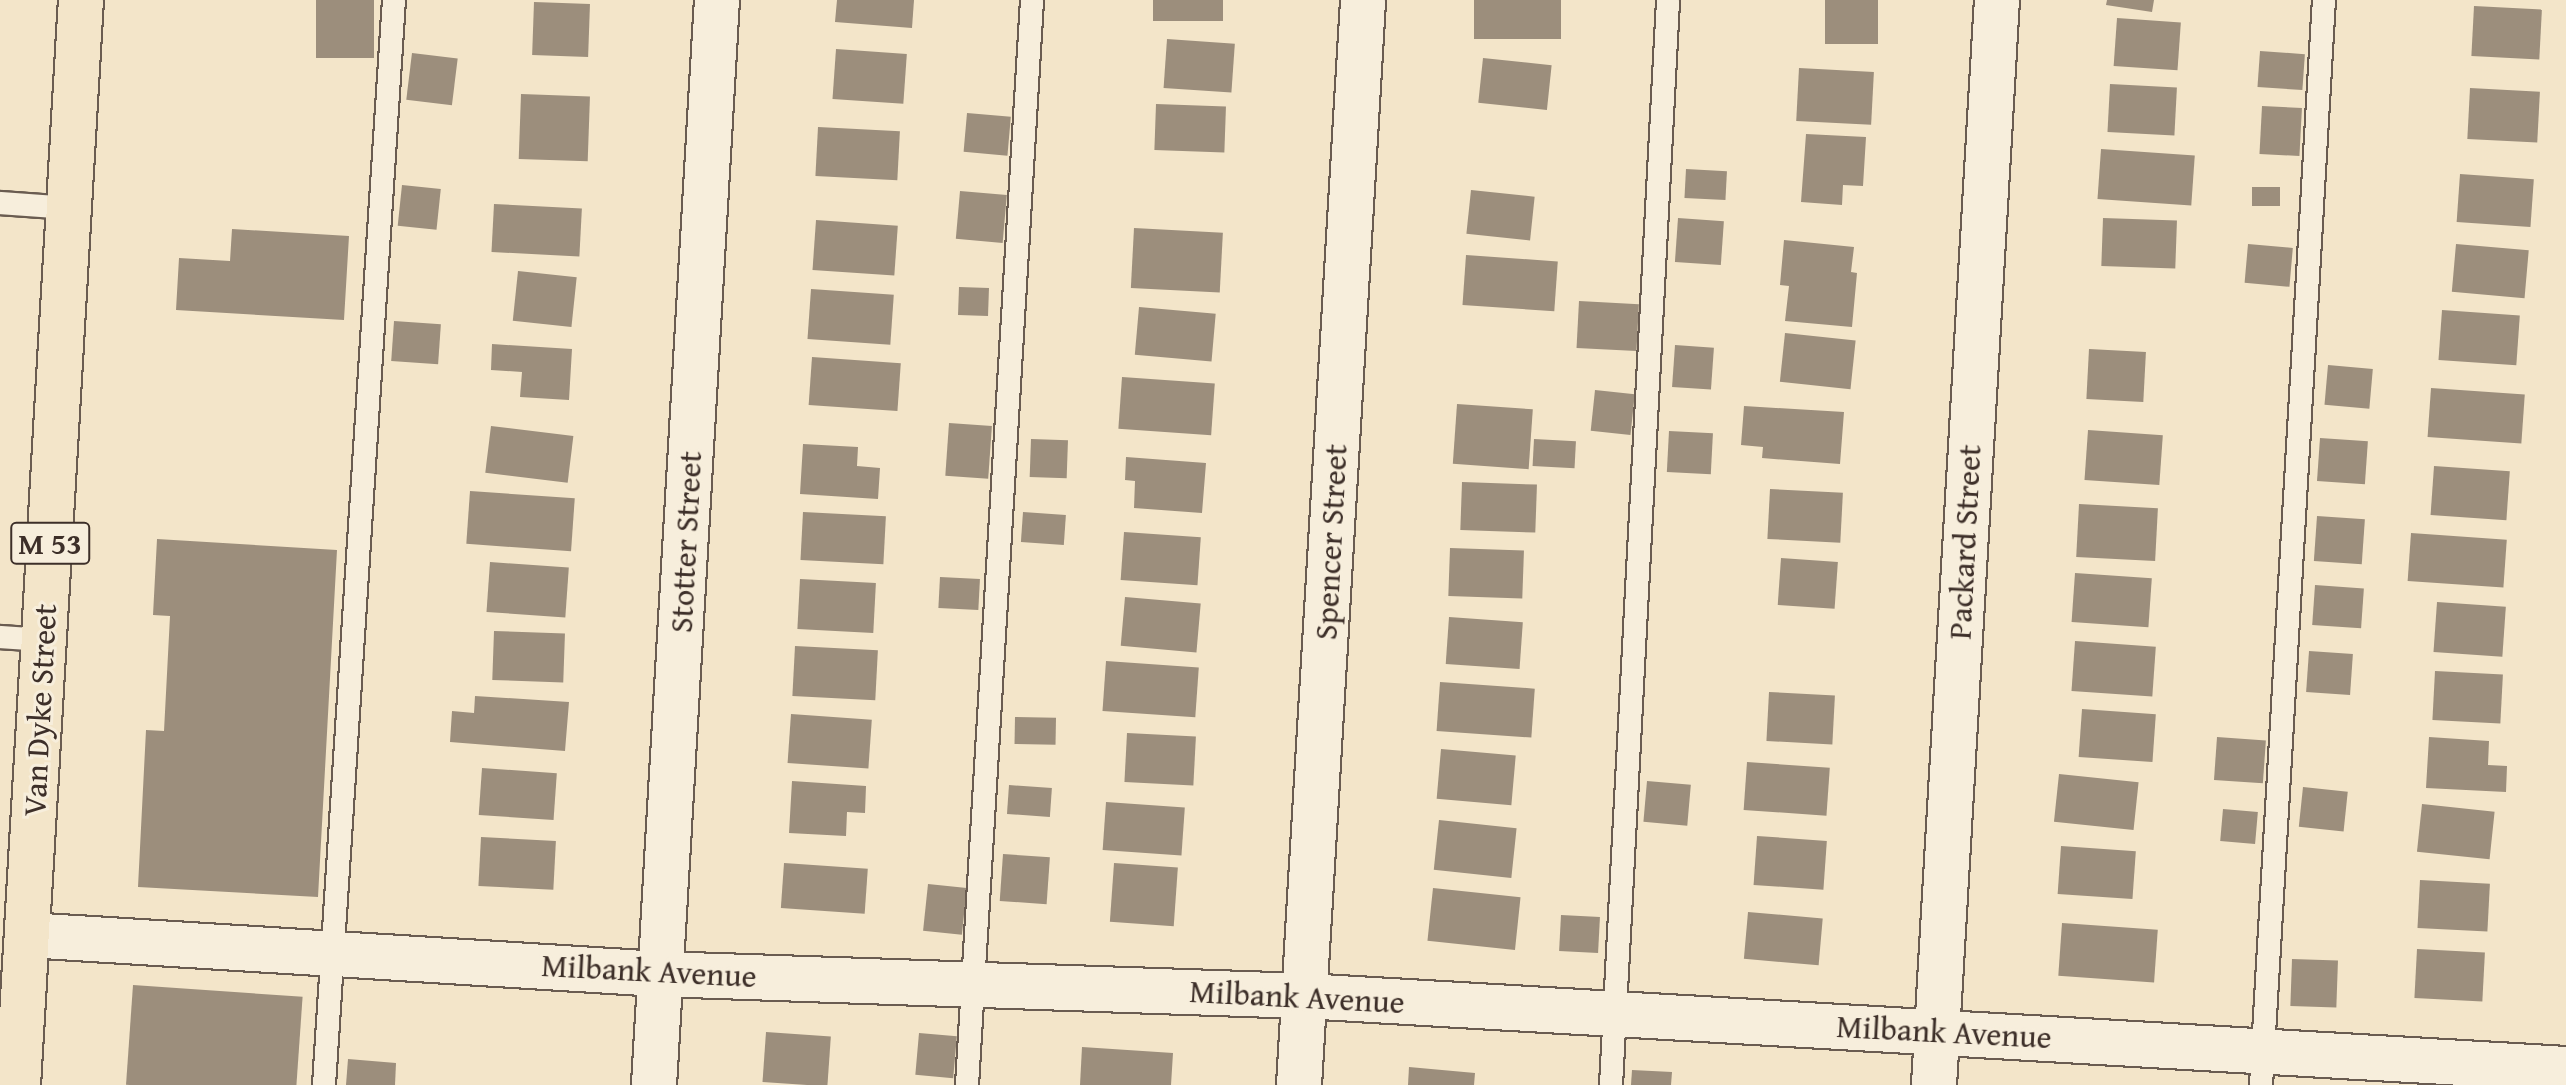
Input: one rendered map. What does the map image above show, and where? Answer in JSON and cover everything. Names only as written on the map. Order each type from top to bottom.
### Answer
[{"type":"main road","name":"Van Dyke Street","points":[[18,1085],[81,0]]},
{"type":"street","name":"Stotter Street","points":[[654,1085],[717,0]]},
{"type":"street","name":"Spencer Street","points":[[1299,1085],[1363,0]]},
{"type":"street","name":"Packard Street","points":[[1934,1085],[1997,0]]},
{"type":"street","name":"Milbank Avenue","points":[[27,935],[332,951],[660,974],[1304,996],[1936,1032],[2262,1068],[2566,1069]]},
{"type":"lane","points":[[324,1085],[394,0]]},
{"type":"lane","points":[[967,1085],[1032,0]]},
{"type":"lane","points":[[1611,1085],[1668,0]]},
{"type":"lane","points":[[2262,1068],[2324,0]]},
{"type":"lane","points":[[0,203],[69,208]]},
{"type":"lane","points":[[0,637],[44,640]]},
{"type":"building","points":[[316,0],[374,0],[374,58],[316,58]]},
{"type":"building","points":[[837,0],[914,0],[912,28],[835,22]]},
{"type":"building","points":[[1153,0],[1223,0],[1223,21],[1153,21]]},
{"type":"building","points":[[1474,0],[1561,0],[1561,39],[1474,39]]},
{"type":"building","points":[[1825,0],[1878,0],[1878,44],[1825,44]]},
{"type":"building","points":[[2107,0],[2154,0],[2152,12],[2106,5]]},
{"type":"building","points":[[534,2],[590,4],[588,57],[532,55]]},
{"type":"building","points":[[2474,6],[2542,10],[2539,59],[2471,56]]},
{"type":"building","points":[[2117,18],[2181,22],[2177,70],[2114,66]]},
{"type":"building","points":[[1167,39],[1235,44],[1231,93],[1164,88]]},
{"type":"building","points":[[836,49],[907,54],[903,104],[833,99]]},
{"type":"building","points":[[2260,51],[2305,54],[2302,90],[2257,87]]},
{"type":"building","points":[[412,53],[458,59],[452,105],[406,100]]},
{"type":"building","points":[[1483,58],[1552,65],[1547,110],[1478,103]]},
{"type":"building","points":[[1799,68],[1874,72],[1871,125],[1796,121]]},
{"type":"building","points":[[2110,84],[2177,88],[2174,135],[2107,132]]},
{"type":"building","points":[[2470,88],[2540,92],[2537,143],[2467,139]]},
{"type":"building","points":[[521,94],[590,96],[588,161],[519,159]]},
{"type":"building","points":[[1156,104],[1226,106],[1224,152],[1154,150]]},
{"type":"building","points":[[2262,106],[2302,108],[2299,156],[2259,154]]},
{"type":"building","points":[[967,113],[1011,117],[1007,156],[964,152]]},
{"type":"building","points":[[818,127],[900,131],[897,180],[815,176]]},
{"type":"building","points":[[1806,134],[1866,137],[1863,186],[1843,185],[1842,205],[1801,202]]},
{"type":"building","points":[[2101,149],[2195,156],[2191,205],[2098,199]]},
{"type":"building","points":[[1686,169],[1727,171],[1725,200],[1684,198]]},
{"type":"building","points":[[2460,174],[2534,179],[2530,227],[2457,222]]},
{"type":"building","points":[[402,185],[441,189],[437,230],[398,226]]},
{"type":"building","points":[[2252,187],[2280,187],[2280,206],[2252,206]]},
{"type":"building","points":[[1471,190],[1535,197],[1530,240],[1466,234]]},
{"type":"building","points":[[960,191],[1007,195],[1003,243],[956,239]]},
{"type":"building","points":[[494,204],[582,209],[579,257],[491,252]]},
{"type":"building","points":[[1678,218],[1724,221],[1721,265],[1675,262]]},
{"type":"building","points":[[2103,218],[2177,221],[2175,269],[2101,266]]},
{"type":"building","points":[[816,220],[898,226],[894,276],[813,270]]},
{"type":"building","points":[[1134,228],[1223,233],[1220,293],[1131,288]]},
{"type":"building","points":[[232,229],[349,236],[344,320],[176,310],[179,258],[230,261]]},
{"type":"building","points":[[1784,240],[1854,247],[1851,272],[1857,273],[1852,327],[1785,321],[1789,286],[1780,285]]},
{"type":"building","points":[[2248,244],[2293,248],[2289,287],[2245,283]]},
{"type":"building","points":[[2456,244],[2529,250],[2525,298],[2452,292]]},
{"type":"building","points":[[1466,255],[1558,261],[1554,311],[1463,305]]},
{"type":"building","points":[[518,271],[577,277],[571,327],[513,321]]},
{"type":"building","points":[[959,287],[989,288],[988,316],[958,315]]},
{"type":"building","points":[[811,289],[894,295],[890,345],[808,339]]},
{"type":"building","points":[[1579,301],[1639,304],[1636,351],[1577,348]]},
{"type":"building","points":[[1139,307],[1216,314],[1212,362],[1135,355]]},
{"type":"building","points":[[2442,310],[2520,315],[2516,365],[2439,360]]},
{"type":"building","points":[[394,321],[441,324],[438,364],[391,361]]},
{"type":"building","points":[[1785,333],[1856,340],[1850,389],[1780,382]]},
{"type":"building","points":[[492,344],[572,349],[569,400],[520,397],[522,372],[491,370]]},
{"type":"building","points":[[1675,345],[1714,348],[1711,390],[1672,387]]},
{"type":"building","points":[[2089,349],[2146,352],[2143,402],[2086,399]]},
{"type":"building","points":[[812,357],[901,363],[897,411],[809,405]]},
{"type":"building","points":[[2328,365],[2373,369],[2369,409],[2325,405]]},
{"type":"building","points":[[1122,377],[1215,383],[1211,435],[1118,429]]},
{"type":"building","points":[[2431,388],[2525,395],[2521,443],[2428,437]]},
{"type":"building","points":[[1595,390],[1635,394],[1630,435],[1591,431]]},
{"type":"building","points":[[1457,404],[1533,409],[1529,469],[1453,464]]},
{"type":"building","points":[[1744,406],[1844,412],[1840,464],[1762,458],[1763,447],[1741,445]]},
{"type":"building","points":[[949,423],[992,426],[988,479],[945,476]]},
{"type":"building","points":[[491,426],[573,436],[568,483],[485,473]]},
{"type":"building","points":[[2088,430],[2163,435],[2159,485],[2085,480]]},
{"type":"building","points":[[1669,431],[1713,433],[1711,474],[1667,472]]},
{"type":"building","points":[[2320,438],[2368,441],[2365,484],[2317,481]]},
{"type":"building","points":[[1031,439],[1068,440],[1067,478],[1030,477]]},
{"type":"building","points":[[1534,439],[1576,441],[1575,468],[1533,466]]},
{"type":"building","points":[[803,444],[858,447],[857,466],[880,468],[878,499],[800,494]]},
{"type":"building","points":[[1126,457],[1206,463],[1202,513],[1134,508],[1135,481],[1125,480]]},
{"type":"building","points":[[2434,466],[2510,471],[2506,520],[2431,515]]},
{"type":"building","points":[[1462,482],[1537,485],[1535,533],[1460,530]]},
{"type":"building","points":[[1770,489],[1843,493],[1840,543],[1767,539]]},
{"type":"building","points":[[470,491],[575,498],[571,551],[466,544]]},
{"type":"building","points":[[2079,504],[2158,508],[2155,561],[2076,557]]},
{"type":"building","points":[[803,512],[886,516],[883,564],[800,560]]},
{"type":"building","points":[[1023,512],[1066,515],[1064,545],[1021,542]]},
{"type":"building","points":[[2317,516],[2365,519],[2362,564],[2314,561]]},
{"type":"building","points":[[1124,532],[1201,537],[1197,585],[1121,580]]},
{"type":"building","points":[[2411,533],[2507,540],[2503,588],[2408,581]]},
{"type":"building","points":[[157,539],[337,550],[318,897],[138,887],[146,730],[164,731],[170,616],[153,615]]},
{"type":"building","points":[[1450,548],[1524,551],[1522,599],[1448,596]]},
{"type":"building","points":[[1781,558],[1838,562],[1835,609],[1778,605]]},
{"type":"building","points":[[490,562],[569,568],[565,617],[487,612]]},
{"type":"building","points":[[2075,573],[2152,578],[2148,627],[2072,622]]},
{"type":"building","points":[[940,577],[980,579],[978,610],[938,608]]},
{"type":"building","points":[[800,579],[876,583],[873,633],[797,629]]},
{"type":"building","points":[[2315,585],[2364,588],[2361,628],[2312,625]]},
{"type":"building","points":[[1125,597],[1201,604],[1196,652],[1121,646]]},
{"type":"building","points":[[2437,602],[2506,607],[2502,657],[2434,652]]},
{"type":"building","points":[[1449,617],[1523,622],[1520,669],[1446,664]]},
{"type":"building","points":[[494,631],[565,633],[563,682],[492,680]]},
{"type":"building","points":[[2075,641],[2156,647],[2152,697],[2072,691]]},
{"type":"building","points":[[795,646],[878,650],[875,700],[792,696]]},
{"type":"building","points":[[2309,651],[2353,654],[2350,695],[2306,692]]},
{"type":"building","points":[[1106,661],[1199,667],[1195,717],[1103,711]]},
{"type":"building","points":[[2435,671],[2503,675],[2500,723],[2432,720]]},
{"type":"building","points":[[1440,682],[1535,689],[1531,738],[1437,731]]},
{"type":"building","points":[[1769,692],[1835,695],[1832,744],[1766,741]]},
{"type":"building","points":[[475,696],[569,702],[565,751],[450,742],[452,711],[474,713]]},
{"type":"building","points":[[2082,709],[2156,714],[2152,762],[2079,757]]},
{"type":"building","points":[[791,714],[872,720],[868,769],[788,763]]},
{"type":"building","points":[[1015,717],[1056,718],[1056,745],[1015,744]]},
{"type":"building","points":[[1127,733],[1196,737],[1193,786],[1124,782]]},
{"type":"building","points":[[2217,737],[2266,740],[2263,783],[2214,780]]},
{"type":"building","points":[[2429,737],[2489,741],[2488,765],[2507,766],[2506,792],[2426,788]]},
{"type":"building","points":[[1441,749],[1516,756],[1511,805],[1437,799]]},
{"type":"building","points":[[1747,762],[1830,768],[1826,816],[1744,810]]},
{"type":"building","points":[[482,768],[557,773],[554,820],[479,815]]},
{"type":"building","points":[[2059,774],[2139,782],[2134,830],[2054,822]]},
{"type":"building","points":[[792,781],[866,786],[865,813],[847,812],[846,836],[789,833]]},
{"type":"building","points":[[1647,781],[1691,785],[1687,826],[1643,822]]},
{"type":"building","points":[[1009,785],[1052,788],[1050,817],[1007,814]]},
{"type":"building","points":[[2303,787],[2348,792],[2344,831],[2299,827]]},
{"type":"building","points":[[1106,802],[1185,808],[1181,855],[1103,850]]},
{"type":"building","points":[[2422,804],[2495,812],[2490,859],[2417,852]]},
{"type":"building","points":[[2223,809],[2258,812],[2255,844],[2220,841]]},
{"type":"building","points":[[1439,820],[1517,828],[1511,878],[1434,870]]},
{"type":"building","points":[[1757,836],[1827,841],[1823,890],[1754,885]]},
{"type":"building","points":[[481,837],[556,841],[553,890],[478,886]]},
{"type":"building","points":[[2061,846],[2136,851],[2132,899],[2058,894]]},
{"type":"building","points":[[1003,854],[1050,857],[1047,904],[1000,901]]},
{"type":"building","points":[[784,863],[868,869],[865,914],[781,908]]},
{"type":"building","points":[[1114,863],[1178,867],[1174,926],[1110,922]]},
{"type":"building","points":[[2420,880],[2490,884],[2487,932],[2417,928]]},
{"type":"building","points":[[928,884],[967,888],[962,935],[923,931]]},
{"type":"building","points":[[1433,888],[1521,897],[1515,950],[1427,941]]},
{"type":"building","points":[[1748,912],[1823,919],[1819,965],[1744,959]]},
{"type":"building","points":[[1561,915],[1600,917],[1598,953],[1559,951]]},
{"type":"building","points":[[2062,923],[2158,930],[2154,983],[2058,976]]},
{"type":"building","points":[[2417,949],[2485,953],[2482,1001],[2414,998]]},
{"type":"building","points":[[2292,959],[2338,961],[2336,1008],[2290,1006]]},
{"type":"building","points":[[133,985],[303,997],[296,1085],[126,1085]]},
{"type":"building","points":[[766,1032],[831,1037],[827,1085],[763,1082]]},
{"type":"building","points":[[919,1033],[957,1036],[953,1078],[915,1075]]},
{"type":"building","points":[[1082,1047],[1173,1053],[1171,1085],[1080,1085]]},
{"type":"building","points":[[348,1059],[396,1063],[395,1085],[346,1085]]},
{"type":"building","points":[[1409,1067],[1475,1073],[1474,1085],[1408,1085]]},
{"type":"building","points":[[1632,1070],[1672,1072],[1671,1085],[1631,1085]]}]
